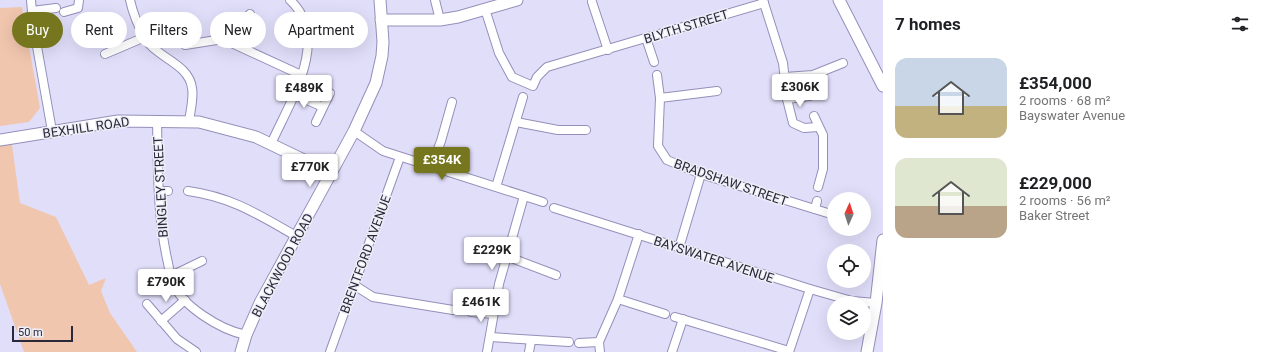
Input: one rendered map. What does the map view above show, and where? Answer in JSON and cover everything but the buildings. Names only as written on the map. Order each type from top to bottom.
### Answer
[{"type":"street","points":[[31,0],[52,131]]},
{"type":"street","points":[[32,11],[78,8],[79,0]]},
{"type":"street","points":[[130,0],[135,17]]},
{"type":"street","points":[[271,144],[306,63],[309,38],[298,7],[290,0]]},
{"type":"street","name":"BLACKWOOD ROAD","points":[[241,352],[246,335],[260,303],[330,173],[354,132],[376,83],[382,56],[380,0]]},
{"type":"street","points":[[435,0],[440,20]]},
{"type":"street","points":[[381,20],[440,20],[485,10],[517,0]]},
{"type":"street","points":[[839,0],[883,86]]},
{"type":"street","points":[[592,2],[608,50]]},
{"type":"street","points":[[763,2],[784,63],[787,99],[793,123],[804,128],[818,127]]},
{"type":"street","name":"BLYTH STREET","points":[[485,10],[499,53],[512,77],[533,86],[537,77],[547,67],[608,50],[763,2]]},
{"type":"street","points":[[646,38],[654,62]]},
{"type":"street","points":[[105,54],[135,41]]},
{"type":"street","points":[[155,48],[175,63],[186,75],[192,88],[189,122]]},
{"type":"street","points":[[242,48],[301,75]]},
{"type":"street","points":[[785,76],[813,75],[843,63]]},
{"type":"street","name":"BRADSHAW STREET","points":[[657,75],[660,98],[658,146],[667,160],[701,174],[816,205],[827,211]]},
{"type":"street","points":[[660,98],[717,91]]},
{"type":"street","points":[[316,122],[330,93]]},
{"type":"street","points":[[293,94],[323,107]]},
{"type":"street","points":[[787,99],[810,96]]},
{"type":"street","points":[[496,187],[523,98]]},
{"type":"street","points":[[431,167],[441,141],[452,102]]},
{"type":"street","points":[[814,116],[823,135],[823,169],[818,187]]},
{"type":"street","name":"BEXHILL ROAD","points":[[0,140],[118,121],[157,120],[189,122],[226,128],[271,144],[330,173]]},
{"type":"street","name":"BINGLEY STREET","points":[[157,120],[164,191],[163,243],[172,282],[184,300],[216,324],[234,332],[246,335]]},
{"type":"street","points":[[516,122],[558,130],[586,130]]},
{"type":"street","points":[[354,132],[383,150],[400,157],[543,202]]},
{"type":"street","name":"BRENTFORD AVENUE","points":[[330,352],[400,157]]},
{"type":"street","points":[[679,248],[701,174]]},
{"type":"street","points":[[188,191],[226,198],[246,207],[296,236]]},
{"type":"street","points":[[487,352],[493,314],[506,256],[524,196]]},
{"type":"street","name":"BAYSWATER AVENUE","points":[[554,208],[810,289],[852,301],[876,304]]},
{"type":"street","points":[[600,352],[599,342],[618,300],[639,234]]},
{"type":"street","points":[[867,352],[881,270],[883,240]]},
{"type":"street","points":[[506,256],[556,275]]},
{"type":"street","points":[[171,276],[202,261]]},
{"type":"street","points":[[354,285],[373,297],[453,310]]},
{"type":"street","points":[[675,316],[789,352],[810,289]]},
{"type":"street","points":[[161,321],[184,300]]},
{"type":"street","points":[[618,300],[665,314]]},
{"type":"street","points":[[147,304],[177,339],[196,352]]},
{"type":"street","points":[[471,312],[493,314]]},
{"type":"street","points":[[672,352],[683,319]]},
{"type":"street","points":[[490,337],[530,341],[569,342]]},
{"type":"street","points":[[530,341],[530,352]]},
{"type":"street","points":[[579,343],[599,342]]},
{"type":"shaded area","points":[[22,7],[23,12],[12,12],[12,48],[29,48],[40,108],[29,122],[0,126],[0,8]]},
{"type":"shaded area","points":[[0,145],[12,145],[20,203],[56,217],[89,285],[106,278],[101,291],[110,313],[137,352],[24,352],[0,284]]}]
